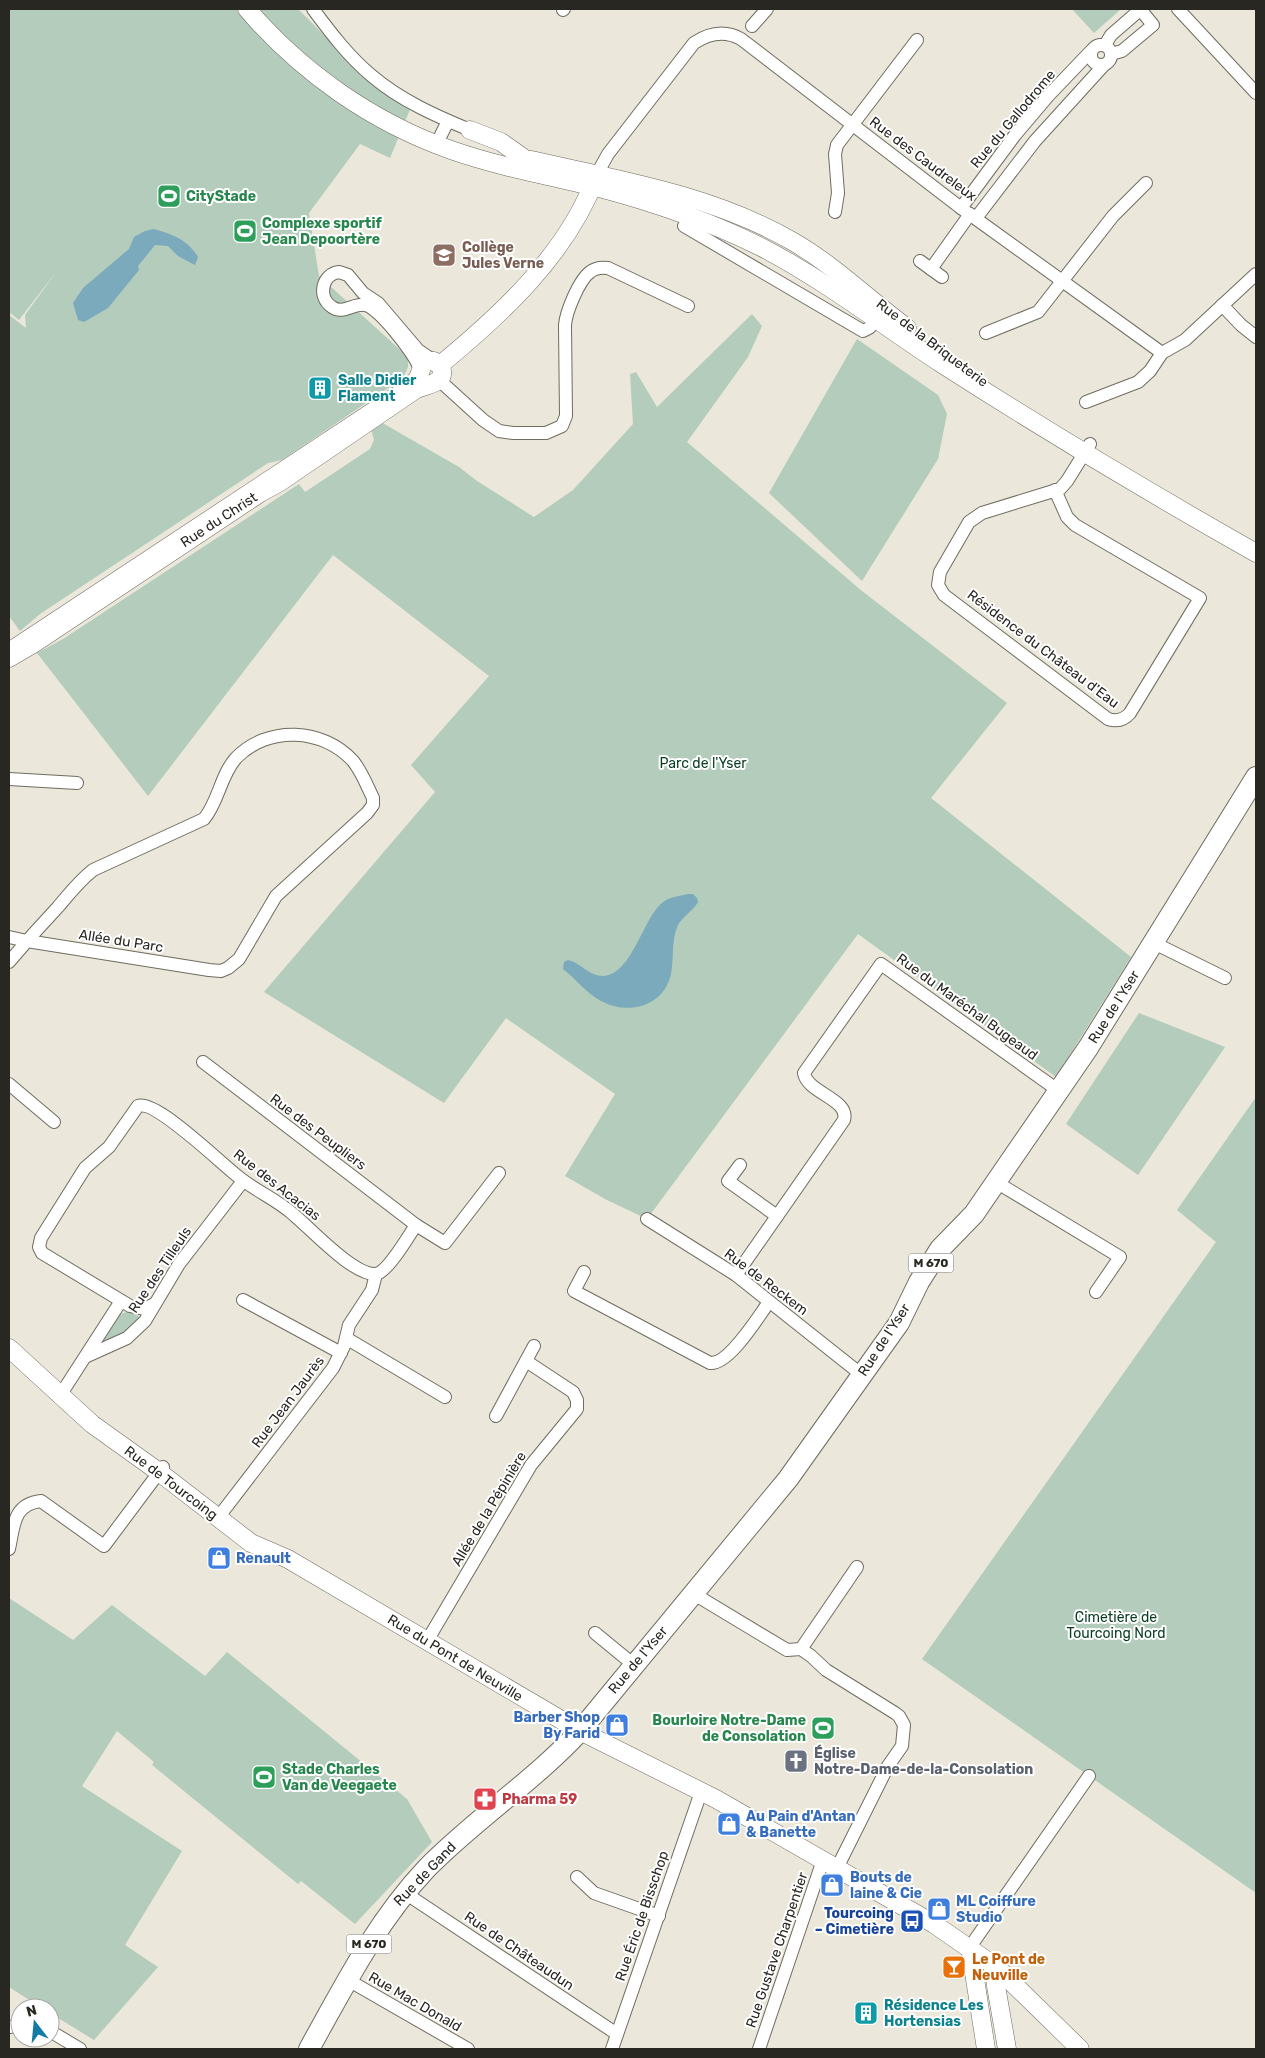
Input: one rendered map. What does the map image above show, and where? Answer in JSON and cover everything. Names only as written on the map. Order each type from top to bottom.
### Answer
[{"type":"main road","name":"Rue de l'Yser","points":[[580,1731],[788,1480],[899,1323],[919,1282],[940,1249],[974,1214],[1060,1091],[1103,1026],[1256,777]]},
{"type":"main road","name":"Rue de Gand","points":[[309,2049],[379,1926],[405,1893],[452,1844],[554,1757],[580,1731]]},
{"type":"street","points":[[247,9],[275,39],[305,66],[355,102],[413,135],[422,134],[438,138],[470,130],[501,142],[525,159]]},
{"type":"street","points":[[261,9],[314,60],[351,88],[395,115],[487,150],[525,159],[594,180]]},
{"type":"street","points":[[313,9],[346,50],[371,75],[400,96],[446,135],[510,168],[594,180]]},
{"type":"street","points":[[752,26],[766,9]]},
{"type":"street","points":[[931,269],[969,213],[1104,65],[1110,61],[1108,49],[1111,35],[1140,9],[1153,25],[1122,51],[1108,49],[1098,45],[1091,51],[1091,57],[1093,62],[1104,65]]},
{"type":"street","points":[[1178,9],[1256,93]]},
{"type":"street","name":"Rue des Caudreleux","points":[[594,180],[608,154],[690,47],[698,40],[710,34],[724,34],[741,39],[969,213],[1162,353]]},
{"type":"street","points":[[835,212],[838,193],[835,150],[852,123],[916,40]]},
{"type":"street","name":"Rue du Gallodrome","points":[[969,213],[1021,128],[1048,96],[1091,51]]},
{"type":"street","name":"Rue de la Briqueterie","points":[[594,180],[698,200],[754,221],[808,250],[958,366],[1256,554]]},
{"type":"street","name":"Rue de la Briqueterie","points":[[594,180],[741,237],[805,273],[942,364],[1088,449],[1256,541]]},
{"type":"street","name":"Rue du Christ","points":[[9,652],[430,372],[489,323],[541,267],[575,220],[594,180]]},
{"type":"street","points":[[986,333],[1038,312],[1113,216],[1146,183]]},
{"type":"street","name":"Rue de la Briqueterie","points":[[684,226],[863,331],[877,320]]},
{"type":"street","points":[[920,261],[942,277]]},
{"type":"street","points":[[430,372],[422,354],[378,303],[363,293],[348,275],[339,272],[329,276],[323,287],[324,297],[329,306],[338,310],[362,304],[373,308],[430,372],[493,428],[513,433],[552,432],[562,426],[566,416],[566,313],[587,274],[596,268],[608,268],[688,306]]},
{"type":"street","points":[[1086,402],[1138,382],[1150,371],[1162,353],[1184,340],[1256,274]]},
{"type":"street","points":[[870,298],[877,320],[886,320],[913,333]]},
{"type":"street","points":[[1222,306],[1256,337]]},
{"type":"street","name":"Rue du Christ","points":[[9,658],[33,644],[252,498],[280,482],[415,390],[430,372]]},
{"type":"street","name":"Résidence du Château d'Eau","points":[[1056,490],[1067,517],[1075,525],[1200,598],[1130,712],[1120,720],[1108,719],[944,595],[938,585],[940,572],[973,518],[982,513],[1056,490],[1067,481],[1088,449]]},
{"type":"street","name":"Allée du Parc","points":[[9,937],[27,941],[221,971],[239,960],[276,896],[367,813],[373,805],[373,798],[354,763],[334,746],[319,739],[302,735],[286,735],[268,739],[244,752],[231,765],[212,807],[204,819],[100,866],[82,879],[27,941]]},
{"type":"street","points":[[9,779],[77,783]]},
{"type":"street","points":[[9,962],[27,941]]},
{"type":"street","points":[[1154,943],[1225,978]]},
{"type":"street","name":"Rue du Maréchal Bugeaud","points":[[736,1275],[845,1117],[842,1108],[808,1083],[804,1073],[881,964],[1060,1091]]},
{"type":"street","name":"Rue des Peupliers","points":[[203,1062],[416,1225]]},
{"type":"street","points":[[9,1084],[54,1122]]},
{"type":"street","name":"Rue des Acacias","points":[[121,1301],[42,1253],[39,1243],[85,1168],[110,1147],[135,1108],[142,1104],[163,1116],[202,1144],[243,1181],[287,1209],[345,1260],[364,1272],[376,1274]]},
{"type":"street","points":[[740,1165],[728,1181],[777,1216]]},
{"type":"street","points":[[416,1225],[444,1243],[499,1173]]},
{"type":"street","name":"Rue des Tilleuls","points":[[87,1356],[131,1335],[145,1321],[179,1264],[243,1181]]},
{"type":"street","points":[[996,1182],[1120,1258],[1096,1292]]},
{"type":"street","name":"Rue de Reckem","points":[[647,1219],[736,1275],[862,1375]]},
{"type":"street","name":"Rue Jean Jaurès","points":[[221,1514],[323,1382],[341,1353],[348,1325],[372,1290],[376,1274],[386,1268],[416,1225]]},
{"type":"street","points":[[584,1272],[574,1291],[710,1363],[720,1362],[729,1355],[769,1302]]},
{"type":"street","points":[[243,1300],[341,1353]]},
{"type":"street","points":[[121,1301],[138,1309],[144,1309],[154,1304]]},
{"type":"street","name":"Rue des Tilleuls","points":[[61,1394],[121,1301]]},
{"type":"street","points":[[346,1338],[354,1341],[445,1397]]},
{"type":"street","points":[[496,1416],[534,1346]]},
{"type":"street","name":"Rue de Tourcoing","points":[[9,1348],[61,1394],[101,1420],[161,1469],[221,1514],[307,1570]]},
{"type":"street","name":"Allée de la Pépinière","points":[[428,1641],[531,1465],[577,1409],[577,1400],[573,1392],[526,1361]]},
{"type":"street","points":[[9,1553],[19,1510],[29,1503],[41,1501],[104,1546],[161,1469]]},
{"type":"street","points":[[694,1594],[787,1650],[801,1649],[857,1568]]},
{"type":"street","name":"Rue du Pont de Neuville","points":[[307,1570],[580,1731],[701,1792],[934,1924],[970,1947],[1002,1972],[1080,2049]]},
{"type":"street","points":[[595,1633],[634,1665]]},
{"type":"street","name":"Rue Gustave Charpentier","points":[[758,2049],[830,1864],[888,1766],[900,1751],[904,1735],[904,1725],[895,1713],[826,1670],[812,1656],[801,1649]]},
{"type":"street","points":[[986,2049],[970,1947],[1089,1776]]},
{"type":"street","name":"Rue Éric de Bisschop","points":[[612,2049],[701,1792]]},
{"type":"street","points":[[577,1878],[594,1893],[659,1916]]},
{"type":"street","name":"Rue de Châteaudun","points":[[405,1893],[617,2034]]},
{"type":"street","points":[[1002,1972],[996,1982],[996,1986],[1007,2049]]},
{"type":"street","name":"Rue Mac Donald","points":[[348,1980],[468,2049]]},
{"type":"street","points":[[60,2037],[80,2049]]},
{"type":"green space","points":[[9,9],[298,9],[346,57],[411,107],[390,158],[360,144],[309,213],[319,276],[408,357],[408,367],[403,378],[282,460],[268,463],[40,614],[20,631],[9,616],[9,315],[26,328],[25,315],[56,272],[19,320],[9,312]]},
{"type":"green space","points":[[1072,9],[1121,9],[1094,33]]},
{"type":"green space","name":"Parc de l'Yser","points":[[752,314],[762,326],[748,357],[687,442],[862,591],[1007,703],[931,798],[1131,957],[1056,1077],[858,934],[647,1219],[605,1199],[565,1176],[615,1094],[506,1018],[444,1103],[264,992],[435,792],[411,765],[489,676],[333,555],[148,796],[37,653],[63,639],[299,484],[305,492],[370,449],[374,440],[371,429],[379,421],[459,467],[477,481],[534,517],[573,490],[633,424],[630,374],[636,372],[657,407]]},
{"type":"green space","points":[[857,339],[938,395],[947,414],[938,459],[862,581],[769,493]]},
{"type":"green space","points":[[1139,1013],[1225,1047],[1138,1175],[1066,1124]]},
{"type":"green space","name":"Cimetière de Tourcoing Nord","points":[[1256,1097],[1256,1893],[922,1659],[1216,1242],[1177,1210]]},
{"type":"green space","points":[[129,1311],[135,1313],[140,1318],[130,1331],[105,1341],[103,1339],[118,1315]]},
{"type":"green space","points":[[9,1598],[73,1640],[112,1605],[205,1676],[227,1652],[407,1799],[432,1842],[355,1924],[301,1881],[298,1884],[152,1765],[154,1762],[117,1731],[82,1786],[182,1851],[125,1945],[158,1967],[94,2040],[60,2019],[60,1998],[26,1998],[9,1987]]},
{"type":"water","points":[[154,229],[173,236],[189,246],[198,257],[195,265],[178,256],[168,246],[155,245],[138,266],[139,270],[108,308],[84,322],[78,320],[73,303],[83,288],[129,249],[134,237]]},
{"type":"water","points":[[693,894],[698,902],[678,925],[674,937],[671,974],[661,994],[653,1001],[634,1007],[623,1008],[612,1005],[601,1001],[591,994],[563,969],[564,962],[568,960],[598,975],[603,976],[613,973],[622,966],[629,956],[655,910],[671,898]]},
{"type":"place","name":"CityStade","points":[[169,196]]},
{"type":"place","name":"Complexe sportif Jean Depoortère","points":[[245,231]]},
{"type":"place","name":"Collège Jules Verne","points":[[444,255]]},
{"type":"place","name":"Salle Didier Flament","points":[[320,388]]},
{"type":"place","name":"Renault","points":[[219,1558]]},
{"type":"place","name":"Barber Shop By Farid","points":[[617,1725]]},
{"type":"place","name":"Bourloire Notre-Dame de Consolation","points":[[823,1728]]},
{"type":"place","name":"Église Notre-Dame-de-la-Consolation","points":[[796,1761]]},
{"type":"place","name":"Stade Charles Van de Veegaete","points":[[264,1777]]},
{"type":"place","name":"Pharma 59","points":[[485,1799]]},
{"type":"place","name":"Au Pain d'Antan & Banette","points":[[729,1824]]},
{"type":"place","name":"Bouts de laine & Cie","points":[[832,1885]]},
{"type":"place","name":"ML Coiffure Studio","points":[[939,1909]]},
{"type":"place","name":"Tourcoing – Cimetière","points":[[912,1921]]},
{"type":"place","name":"Le Pont de Neuville","points":[[954,1967]]},
{"type":"place","name":"Résidence Les Hortensias","points":[[866,2013]]}]
